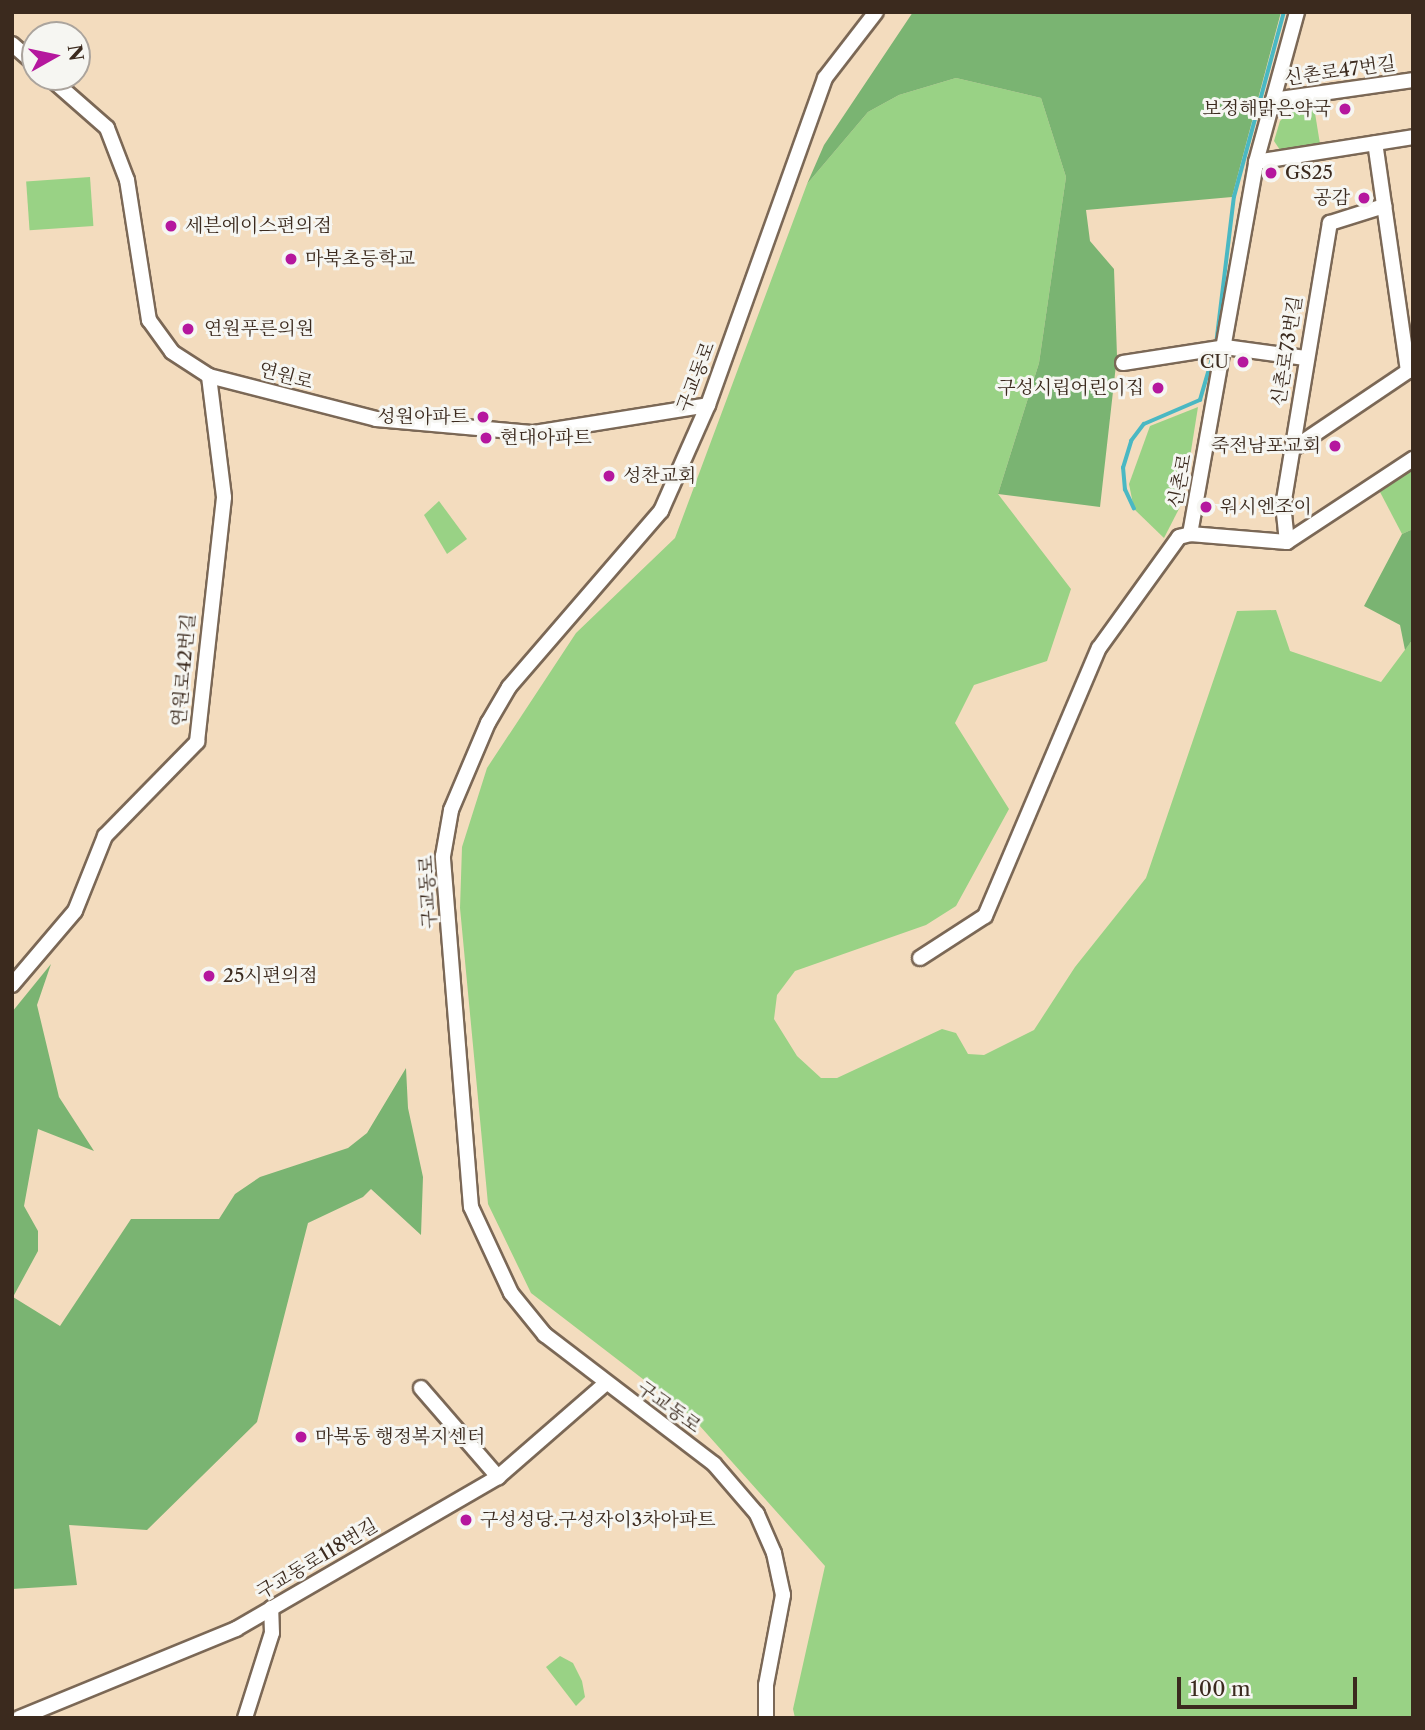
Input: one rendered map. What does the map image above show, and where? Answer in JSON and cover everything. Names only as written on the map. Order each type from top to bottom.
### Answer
[{"type":"street","name":"구교동로","points":[[766,1718],[766,1685],[783,1595],[774,1553],[757,1514],[714,1464],[545,1335],[511,1293],[471,1207],[443,856],[452,810],[495,711],[509,687],[661,511],[708,405],[825,78],[876,12]]},
{"type":"street","name":"신촌로","points":[[920,958],[985,916],[1099,648],[1179,537],[1190,534],[1225,347],[1255,162],[1297,12]]},
{"type":"street","name":"신촌로47번길","points":[[1273,100],[1413,80]]},
{"type":"street","name":"연원로","points":[[65,91],[107,128],[128,180],[149,320],[172,352],[209,376],[376,419],[534,433],[708,405]]},
{"type":"street","points":[[1255,162],[1413,137]]},
{"type":"street","points":[[1291,450],[1408,371],[1408,330],[1375,143]]},
{"type":"street","name":"신촌로73번길","points":[[1287,542],[1283,506],[1329,223],[1384,206]]},
{"type":"street","points":[[1123,363],[1225,347],[1305,358]]},
{"type":"street","name":"연원로42번길","points":[[12,985],[75,911],[105,836],[197,742],[224,497],[209,376]]},
{"type":"street","points":[[1190,534],[1287,542],[1413,459]]},
{"type":"street","name":"구교동로118번길","points":[[19,1718],[182,1653],[271,1608],[498,1477],[606,1384]]},
{"type":"street","points":[[421,1388],[498,1477]]},
{"type":"street","points":[[245,1718],[272,1633],[271,1608]]},
{"type":"green space","points":[[913,12],[1281,12],[1232,197],[1086,210],[1090,241],[1114,269],[1117,356],[1100,507],[998,494],[1039,363],[1066,177],[1041,98],[956,78],[899,95],[868,112],[807,184],[824,145]]},
{"type":"green space","points":[[956,78],[1041,98],[1066,177],[1039,363],[998,494],[1071,589],[1047,661],[974,685],[955,723],[1009,809],[956,906],[926,925],[795,971],[777,995],[774,1019],[797,1056],[821,1078],[837,1078],[942,1029],[956,1033],[968,1054],[984,1055],[1034,1030],[1075,967],[1146,878],[1237,611],[1276,610],[1290,651],[1381,682],[1413,639],[1413,1718],[795,1718],[793,1709],[825,1566],[691,1416],[531,1293],[488,1204],[460,908],[462,847],[487,768],[576,633],[675,538],[807,184],[868,112],[899,95]]},
{"type":"green space","points":[[1314,107],[1320,144],[1280,150],[1274,141],[1280,121],[1290,111]]},
{"type":"green space","points":[[90,177],[93,226],[30,230],[26,181]]},
{"type":"green space","points":[[1198,407],[1183,501],[1164,538],[1134,509],[1129,484],[1150,426]]},
{"type":"green space","points":[[1413,469],[1413,529],[1402,534],[1380,492]]},
{"type":"green space","points":[[439,501],[467,539],[447,554],[424,515]]},
{"type":"green space","points":[[1413,529],[1413,639],[1405,650],[1400,625],[1364,606],[1402,534]]},
{"type":"green space","points":[[51,964],[37,1005],[59,1097],[94,1151],[38,1129],[24,1206],[38,1231],[38,1251],[13,1297],[60,1326],[131,1219],[219,1219],[235,1194],[260,1177],[348,1148],[367,1133],[406,1068],[408,1108],[423,1177],[421,1235],[371,1189],[363,1197],[308,1223],[257,1422],[147,1530],[69,1525],[77,1585],[12,1589],[12,1012]]},
{"type":"green space","points":[[560,1656],[573,1663],[582,1681],[585,1697],[576,1706],[546,1667]]},
{"type":"waterway","points":[[1216,345],[1234,197],[1284,12]]},
{"type":"waterway","points":[[1134,509],[1125,490],[1123,468],[1131,441],[1144,424],[1200,400],[1214,352]]},
{"type":"place","name":"보정해맑은약국","points":[[1345,109]]},
{"type":"place","name":"GS25","points":[[1271,173]]},
{"type":"place","name":"공감","points":[[1364,198]]},
{"type":"place","name":"세븐에이스편의점","points":[[171,226]]},
{"type":"place","name":"마북초등학교","points":[[291,259]]},
{"type":"place","name":"연원푸른의원","points":[[188,329]]},
{"type":"place","name":"CU","points":[[1243,362]]},
{"type":"place","name":"구성시립어린이집","points":[[1158,388]]},
{"type":"place","name":"성원아파트","points":[[483,417]]},
{"type":"place","name":"현대아파트","points":[[486,438]]},
{"type":"place","name":"죽전남포교회","points":[[1335,446]]},
{"type":"place","name":"성찬교회","points":[[609,476]]},
{"type":"place","name":"워시엔조이","points":[[1206,507]]},
{"type":"place","name":"25시편의점","points":[[209,976]]},
{"type":"place","name":"마북동 행정복지센터","points":[[301,1437]]},
{"type":"place","name":"구성성당.구성자이3차아파트","points":[[466,1520]]}]
